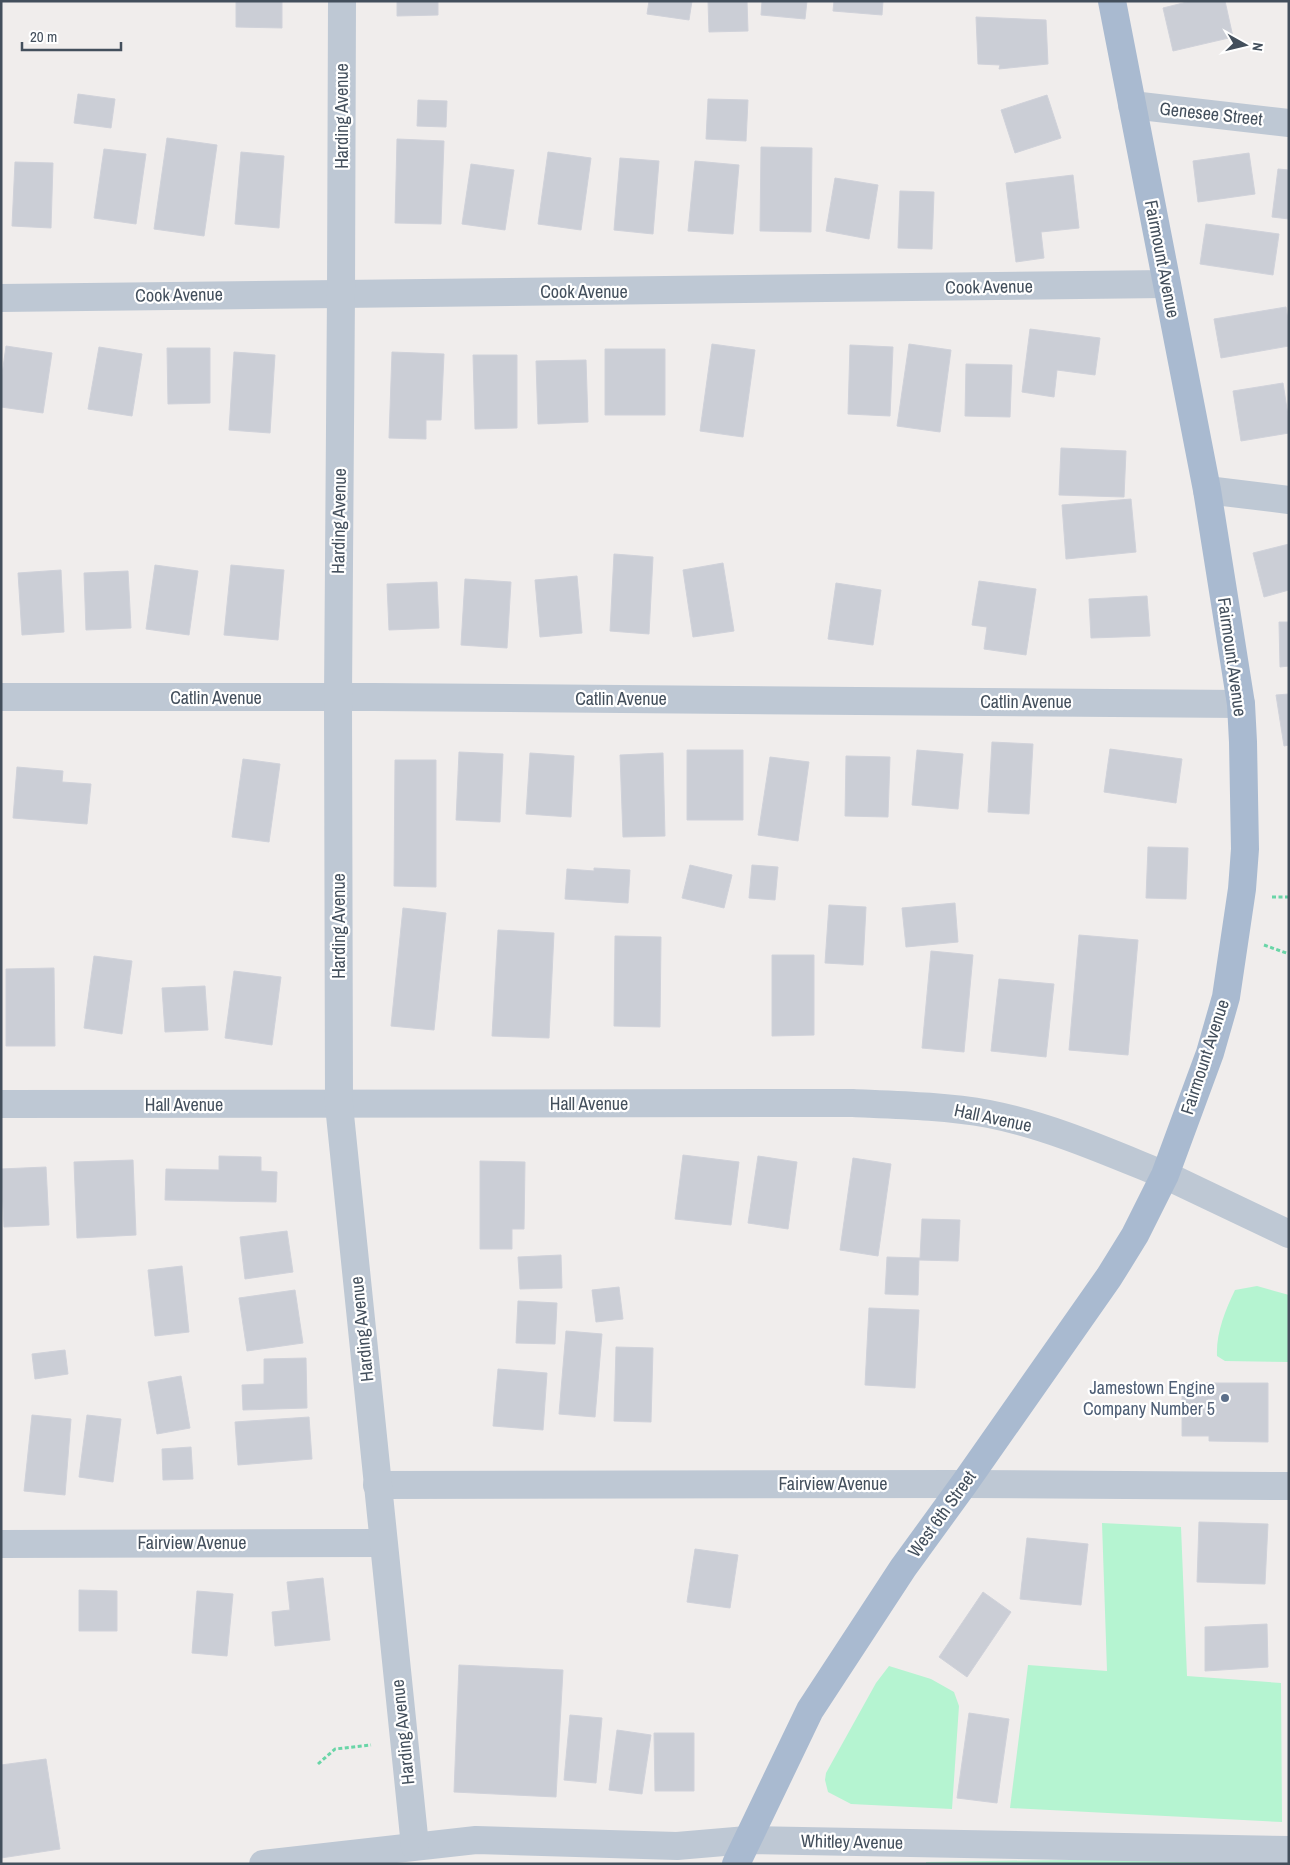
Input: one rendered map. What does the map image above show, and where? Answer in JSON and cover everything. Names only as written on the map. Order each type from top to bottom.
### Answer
[{"type":"main road","name":"Fairmount Avenue","points":[[1112,1],[1207,490],[1241,704],[1244,760],[1245,849],[1242,889],[1226,997],[1210,1053],[1165,1175]]},
{"type":"main road","name":"West 6th Street","points":[[742,1852],[810,1710],[903,1568],[1109,1277],[1134,1235],[1165,1175]]},
{"type":"street","name":"Harding Avenue","points":[[342,1],[342,293],[338,698],[339,1105],[415,1846]]},
{"type":"street","name":"Genesee Street","points":[[1132,106],[1289,123]]},
{"type":"street","name":"Cook Avenue","points":[[1,298],[1166,284]]},
{"type":"street","points":[[1207,490],[1289,500]]},
{"type":"street","name":"Catlin Avenue","points":[[1,697],[374,697],[1241,704]]},
{"type":"street","name":"Hall Avenue","points":[[1,1104],[853,1103],[944,1108],[990,1114],[1036,1126],[1074,1138],[1165,1175]]},
{"type":"street","points":[[1165,1175],[1289,1234]]},
{"type":"street","name":"Fairview Avenue","points":[[377,1485],[964,1484],[1289,1486]]},
{"type":"street","name":"Fairview Avenue","points":[[1,1544],[383,1543]]},
{"type":"street","name":"Whitley Avenue","points":[[263,1864],[476,1840],[677,1846],[742,1852],[1289,1850]]},
{"type":"path","points":[[318,1764],[335,1749],[371,1745]]},
{"type":"green space","points":[[1257,1286],[1289,1295],[1289,1362],[1225,1361],[1217,1356],[1222,1322],[1235,1290]]},
{"type":"green space","points":[[1102,1523],[1181,1527],[1187,1676],[1281,1683],[1282,1822],[1010,1808],[1028,1665],[1107,1671]]},
{"type":"green space","points":[[889,1666],[931,1679],[954,1692],[959,1706],[952,1809],[851,1804],[828,1792],[825,1780],[826,1773],[876,1683]]},
{"type":"green space","points":[[1257,1857],[1260,1864],[926,1864],[926,1862]]},
{"type":"building","points":[[236,1],[282,1],[282,28],[236,27]]},
{"type":"building","points":[[397,1],[438,1],[438,15],[397,16]]},
{"type":"building","points":[[649,1],[692,1],[689,20],[647,14]]},
{"type":"building","points":[[708,1],[747,1],[748,31],[709,32]]},
{"type":"building","points":[[762,1],[807,1],[805,19],[761,15]]},
{"type":"building","points":[[834,1],[883,1],[882,15],[833,11]]},
{"type":"building","points":[[1191,1],[1225,1],[1233,37],[1173,51],[1163,8]]},
{"type":"building","points":[[976,17],[1046,20],[1048,64],[999,69],[1000,65],[978,64]]},
{"type":"building","points":[[78,94],[115,99],[111,128],[74,123]]},
{"type":"building","points":[[1047,95],[1061,138],[1015,153],[1001,110]]},
{"type":"building","points":[[708,99],[748,100],[746,141],[706,139]]},
{"type":"building","points":[[418,100],[447,101],[446,127],[417,126]]},
{"type":"building","points":[[167,138],[217,145],[204,236],[154,229]]},
{"type":"building","points":[[397,139],[444,141],[441,224],[395,223]]},
{"type":"building","points":[[761,147],[812,148],[811,232],[760,231]]},
{"type":"building","points":[[104,149],[146,154],[136,224],[94,218]]},
{"type":"building","points":[[241,152],[284,156],[279,228],[235,224]]},
{"type":"building","points":[[548,152],[591,158],[581,230],[538,224]]},
{"type":"building","points":[[1249,153],[1255,194],[1198,202],[1193,161]]},
{"type":"building","points":[[620,158],[659,161],[653,234],[614,230]]},
{"type":"building","points":[[695,161],[739,165],[733,234],[688,231]]},
{"type":"building","points":[[15,162],[53,163],[51,228],[12,226]]},
{"type":"building","points":[[471,164],[514,170],[505,230],[462,224]]},
{"type":"building","points":[[1278,169],[1289,170],[1289,219],[1272,217]]},
{"type":"building","points":[[1073,175],[1079,228],[1041,232],[1044,258],[1016,262],[1006,183]]},
{"type":"building","points":[[835,178],[878,185],[869,239],[826,231]]},
{"type":"building","points":[[900,191],[934,192],[932,249],[898,248]]},
{"type":"building","points":[[1206,224],[1279,234],[1273,275],[1200,264]]},
{"type":"building","points":[[1286,307],[1289,346],[1221,358],[1214,319]]},
{"type":"building","points":[[1030,329],[1100,338],[1095,375],[1057,370],[1054,397],[1022,392]]},
{"type":"building","points":[[712,344],[755,350],[743,437],[700,431]]},
{"type":"building","points":[[909,344],[951,350],[940,432],[897,426]]},
{"type":"building","points":[[850,345],[893,347],[890,416],[848,414]]},
{"type":"building","points":[[6,346],[52,353],[43,413],[1,407],[1,382]]},
{"type":"building","points":[[99,347],[142,354],[132,416],[88,409]]},
{"type":"building","points":[[167,348],[210,348],[210,403],[168,404]]},
{"type":"building","points":[[605,349],[665,349],[665,415],[605,415]]},
{"type":"building","points":[[234,352],[275,355],[270,433],[229,430]]},
{"type":"building","points":[[392,352],[444,354],[441,420],[426,420],[426,439],[389,438]]},
{"type":"building","points":[[473,355],[517,355],[517,428],[475,429]]},
{"type":"building","points":[[586,360],[588,422],[538,424],[536,361]]},
{"type":"building","points":[[966,364],[1012,365],[1010,417],[965,416]]},
{"type":"building","points":[[1283,383],[1289,433],[1241,441],[1233,391]]},
{"type":"building","points":[[1061,448],[1126,451],[1124,497],[1059,495]]},
{"type":"building","points":[[1131,499],[1136,552],[1066,559],[1062,505]]},
{"type":"building","points":[[1289,544],[1289,590],[1264,597],[1253,553]]},
{"type":"building","points":[[614,554],[653,557],[649,634],[610,631]]},
{"type":"building","points":[[723,563],[734,631],[693,637],[683,570]]},
{"type":"building","points":[[155,565],[198,571],[189,635],[146,629]]},
{"type":"building","points":[[231,565],[284,570],[278,640],[224,635]]},
{"type":"building","points":[[61,570],[64,632],[22,635],[18,573]]},
{"type":"building","points":[[128,571],[131,628],[86,630],[84,573]]},
{"type":"building","points":[[577,576],[582,633],[540,637],[535,580]]},
{"type":"building","points":[[465,579],[511,582],[507,648],[461,645]]},
{"type":"building","points":[[979,581],[1036,589],[1026,655],[984,649],[987,627],[972,625]]},
{"type":"building","points":[[437,582],[439,628],[389,630],[387,584]]},
{"type":"building","points":[[836,583],[881,590],[873,645],[828,639]]},
{"type":"building","points":[[1147,596],[1150,636],[1091,638],[1089,599]]},
{"type":"building","points":[[1279,622],[1289,622],[1289,666],[1280,667]]},
{"type":"building","points":[[1289,694],[1289,745],[1284,746],[1276,695]]},
{"type":"building","points":[[992,742],[1033,744],[1029,814],[988,812]]},
{"type":"building","points":[[1110,749],[1182,759],[1176,803],[1104,792]]},
{"type":"building","points":[[687,750],[743,750],[743,820],[687,820]]},
{"type":"building","points":[[917,750],[963,754],[958,809],[912,805]]},
{"type":"building","points":[[459,752],[503,754],[500,822],[456,820]]},
{"type":"building","points":[[530,753],[574,756],[571,817],[526,814]]},
{"type":"building","points":[[663,753],[665,836],[623,837],[620,755]]},
{"type":"building","points":[[846,756],[890,757],[888,817],[845,816]]},
{"type":"building","points":[[770,757],[809,762],[798,841],[758,835]]},
{"type":"building","points":[[243,759],[280,764],[269,842],[232,837]]},
{"type":"building","points":[[395,760],[436,760],[436,887],[394,886]]},
{"type":"building","points":[[17,767],[63,771],[62,782],[91,784],[87,824],[13,818]]},
{"type":"building","points":[[1148,847],[1188,848],[1186,899],[1146,898]]},
{"type":"building","points":[[690,865],[732,875],[724,908],[682,898]]},
{"type":"building","points":[[752,865],[778,867],[775,900],[749,898]]},
{"type":"building","points":[[594,868],[630,870],[628,903],[565,899],[567,869],[594,871]]},
{"type":"building","points":[[955,903],[958,942],[906,947],[902,908]]},
{"type":"building","points":[[829,905],[866,907],[863,965],[825,963]]},
{"type":"building","points":[[403,908],[446,913],[434,1030],[391,1026]]},
{"type":"building","points":[[498,930],[554,933],[549,1038],[492,1036]]},
{"type":"building","points":[[1079,935],[1138,940],[1128,1055],[1069,1050]]},
{"type":"building","points":[[615,936],[661,937],[660,1027],[614,1026]]},
{"type":"building","points":[[931,951],[973,955],[964,1052],[922,1048]]},
{"type":"building","points":[[772,955],[814,955],[814,1035],[772,1036]]},
{"type":"building","points":[[94,956],[132,961],[122,1034],[84,1028]]},
{"type":"building","points":[[54,968],[55,1046],[6,1046],[6,969]]},
{"type":"building","points":[[234,971],[281,977],[272,1045],[225,1038]]},
{"type":"building","points":[[999,979],[1054,984],[1046,1057],[991,1051]]},
{"type":"building","points":[[205,986],[208,1030],[165,1032],[162,988]]},
{"type":"building","points":[[683,1155],[739,1162],[731,1225],[675,1219]]},
{"type":"building","points":[[219,1156],[261,1157],[261,1171],[277,1172],[276,1202],[165,1200],[166,1169],[219,1170]]},
{"type":"building","points":[[758,1156],[797,1162],[788,1229],[748,1223]]},
{"type":"building","points":[[853,1158],[891,1164],[878,1256],[840,1250]]},
{"type":"building","points":[[133,1160],[136,1235],[77,1238],[74,1162]]},
{"type":"building","points":[[480,1161],[525,1162],[524,1229],[512,1229],[512,1249],[480,1249]]},
{"type":"building","points":[[46,1167],[49,1225],[4,1227],[1,1169]]},
{"type":"building","points":[[922,1219],[960,1220],[958,1261],[919,1260],[918,1295],[885,1294],[887,1257],[920,1258]]},
{"type":"building","points":[[287,1231],[293,1272],[245,1279],[240,1237]]},
{"type":"building","points":[[561,1255],[562,1288],[520,1289],[518,1257]]},
{"type":"building","points":[[182,1266],[189,1332],[155,1336],[148,1270]]},
{"type":"building","points":[[619,1287],[623,1319],[596,1322],[592,1290]]},
{"type":"building","points":[[295,1290],[303,1343],[247,1351],[239,1298]]},
{"type":"building","points":[[518,1301],[557,1303],[555,1344],[516,1343]]},
{"type":"building","points":[[869,1308],[919,1310],[915,1388],[865,1385]]},
{"type":"building","points":[[566,1331],[602,1334],[595,1417],[559,1414]]},
{"type":"building","points":[[616,1347],[653,1348],[651,1422],[614,1421]]},
{"type":"building","points":[[65,1350],[68,1374],[35,1379],[32,1354]]},
{"type":"building","points":[[306,1358],[307,1408],[243,1410],[242,1385],[264,1384],[264,1359]]},
{"type":"building","points":[[498,1369],[547,1373],[543,1430],[493,1426]]},
{"type":"building","points":[[181,1376],[190,1428],[157,1434],[148,1382]]},
{"type":"building","name":"Jamestown Engine Company Number 5","points":[[1182,1383],[1268,1383],[1268,1442],[1209,1441],[1209,1436],[1182,1436]]},
{"type":"building","points":[[32,1415],[71,1419],[65,1495],[24,1491]]},
{"type":"building","points":[[87,1415],[121,1419],[113,1482],[79,1477]]},
{"type":"building","points":[[309,1417],[312,1459],[238,1465],[235,1422]]},
{"type":"building","points":[[191,1447],[193,1479],[163,1480],[162,1449]]},
{"type":"building","points":[[1199,1522],[1268,1524],[1265,1584],[1197,1582]]},
{"type":"building","points":[[1027,1538],[1088,1544],[1081,1605],[1020,1599]]},
{"type":"building","points":[[695,1549],[738,1555],[730,1608],[687,1602]]},
{"type":"building","points":[[323,1578],[330,1640],[275,1646],[272,1612],[290,1610],[287,1582]]},
{"type":"building","points":[[79,1590],[117,1591],[117,1631],[79,1631]]},
{"type":"building","points":[[197,1591],[233,1594],[227,1656],[192,1653]]},
{"type":"building","points":[[983,1592],[1011,1612],[967,1677],[939,1657]]},
{"type":"building","points":[[1267,1624],[1268,1667],[1205,1671],[1205,1627]]},
{"type":"building","points":[[459,1665],[563,1670],[556,1797],[454,1792]]},
{"type":"building","points":[[969,1713],[1009,1719],[997,1803],[957,1798]]},
{"type":"building","points":[[570,1715],[602,1718],[596,1783],[564,1780]]},
{"type":"building","points":[[617,1730],[651,1735],[642,1794],[609,1790]]},
{"type":"building","points":[[654,1733],[694,1733],[694,1791],[655,1791]]},
{"type":"building","points":[[46,1759],[60,1849],[1,1858],[1,1765]]},
{"type":"place","name":"Jamestown Engine Company Number 5","points":[[1225,1398]]}]
